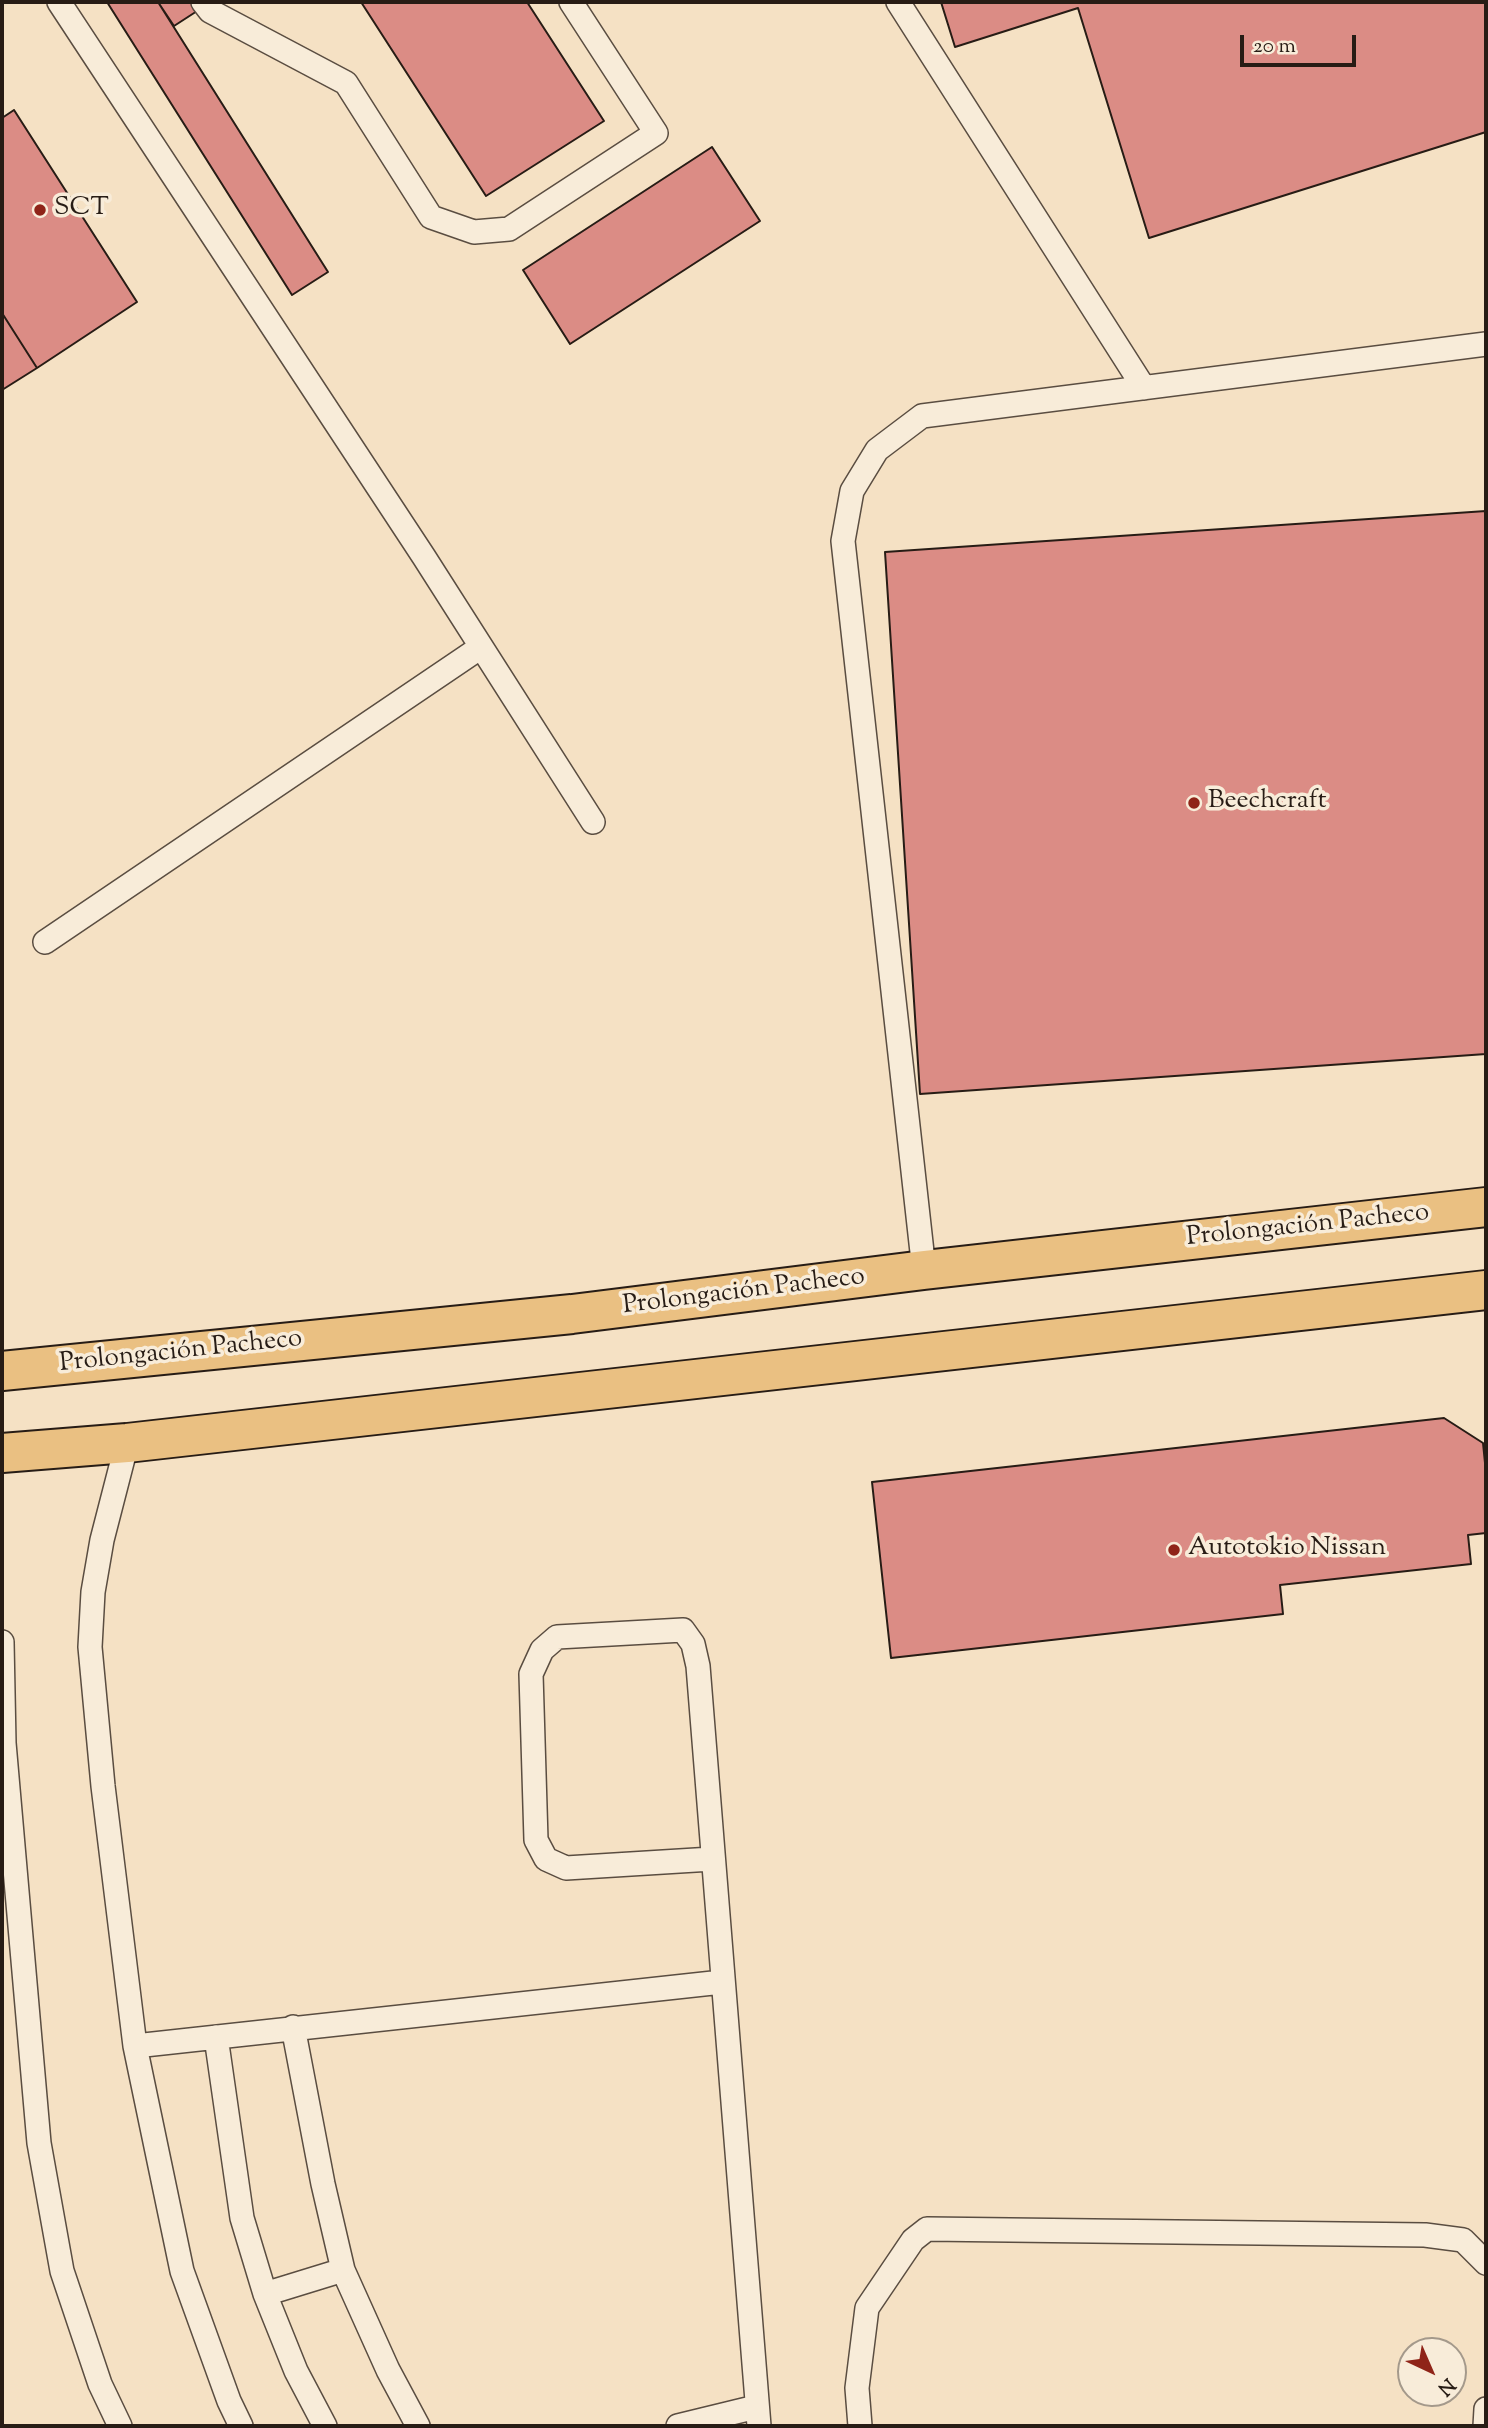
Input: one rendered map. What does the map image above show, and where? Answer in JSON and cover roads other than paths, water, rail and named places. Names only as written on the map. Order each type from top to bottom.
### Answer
[{"type":"main road","name":"Prolongación Pacheco","points":[[2,1371],[572,1314],[924,1270],[1486,1207]]},
{"type":"main road","points":[[2,1453],[127,1443],[1486,1290]]},
{"type":"lane","points":[[59,2],[593,822]]},
{"type":"lane","points":[[203,2],[210,11],[346,83],[431,217],[474,232],[509,229],[656,134],[570,2]]},
{"type":"lane","points":[[898,2],[1144,388]]},
{"type":"lane","points":[[924,1270],[843,541],[852,491],[877,450],[922,416],[1486,344]]},
{"type":"lane","points":[[45,942],[481,647]]},
{"type":"lane","points":[[127,1443],[95,1579],[90,1647],[103,1786],[135,2046],[182,2271],[229,2401],[241,2426]]},
{"type":"lane","points":[[677,2426],[757,2417],[698,1666],[693,1644],[683,1630],[557,1637],[542,1650],[531,1674],[536,1840],[546,1859],[566,1868],[712,1859]]},
{"type":"lane","points":[[2,1642],[4,1743],[38,2143],[62,2271],[100,2384],[120,2426]]},
{"type":"lane","points":[[135,2046],[722,1982]]},
{"type":"lane","points":[[293,2027],[323,2184],[343,2270],[388,2370],[418,2426]]},
{"type":"lane","points":[[216,2037],[242,2218],[265,2294],[296,2371],[325,2426]]},
{"type":"lane","points":[[860,2426],[857,2388],[867,2308],[908,2246],[927,2229],[1425,2235],[1463,2240],[1486,2263]]},
{"type":"lane","points":[[265,2294],[343,2270]]},
{"type":"lane","points":[[1485,2426],[1486,2409]]},
{"type":"place","name":"SCT","points":[[40,210]]},
{"type":"place","name":"Beechcraft","points":[[1194,803]]},
{"type":"place","name":"Autotokio Nissan","points":[[1174,1550]]}]
